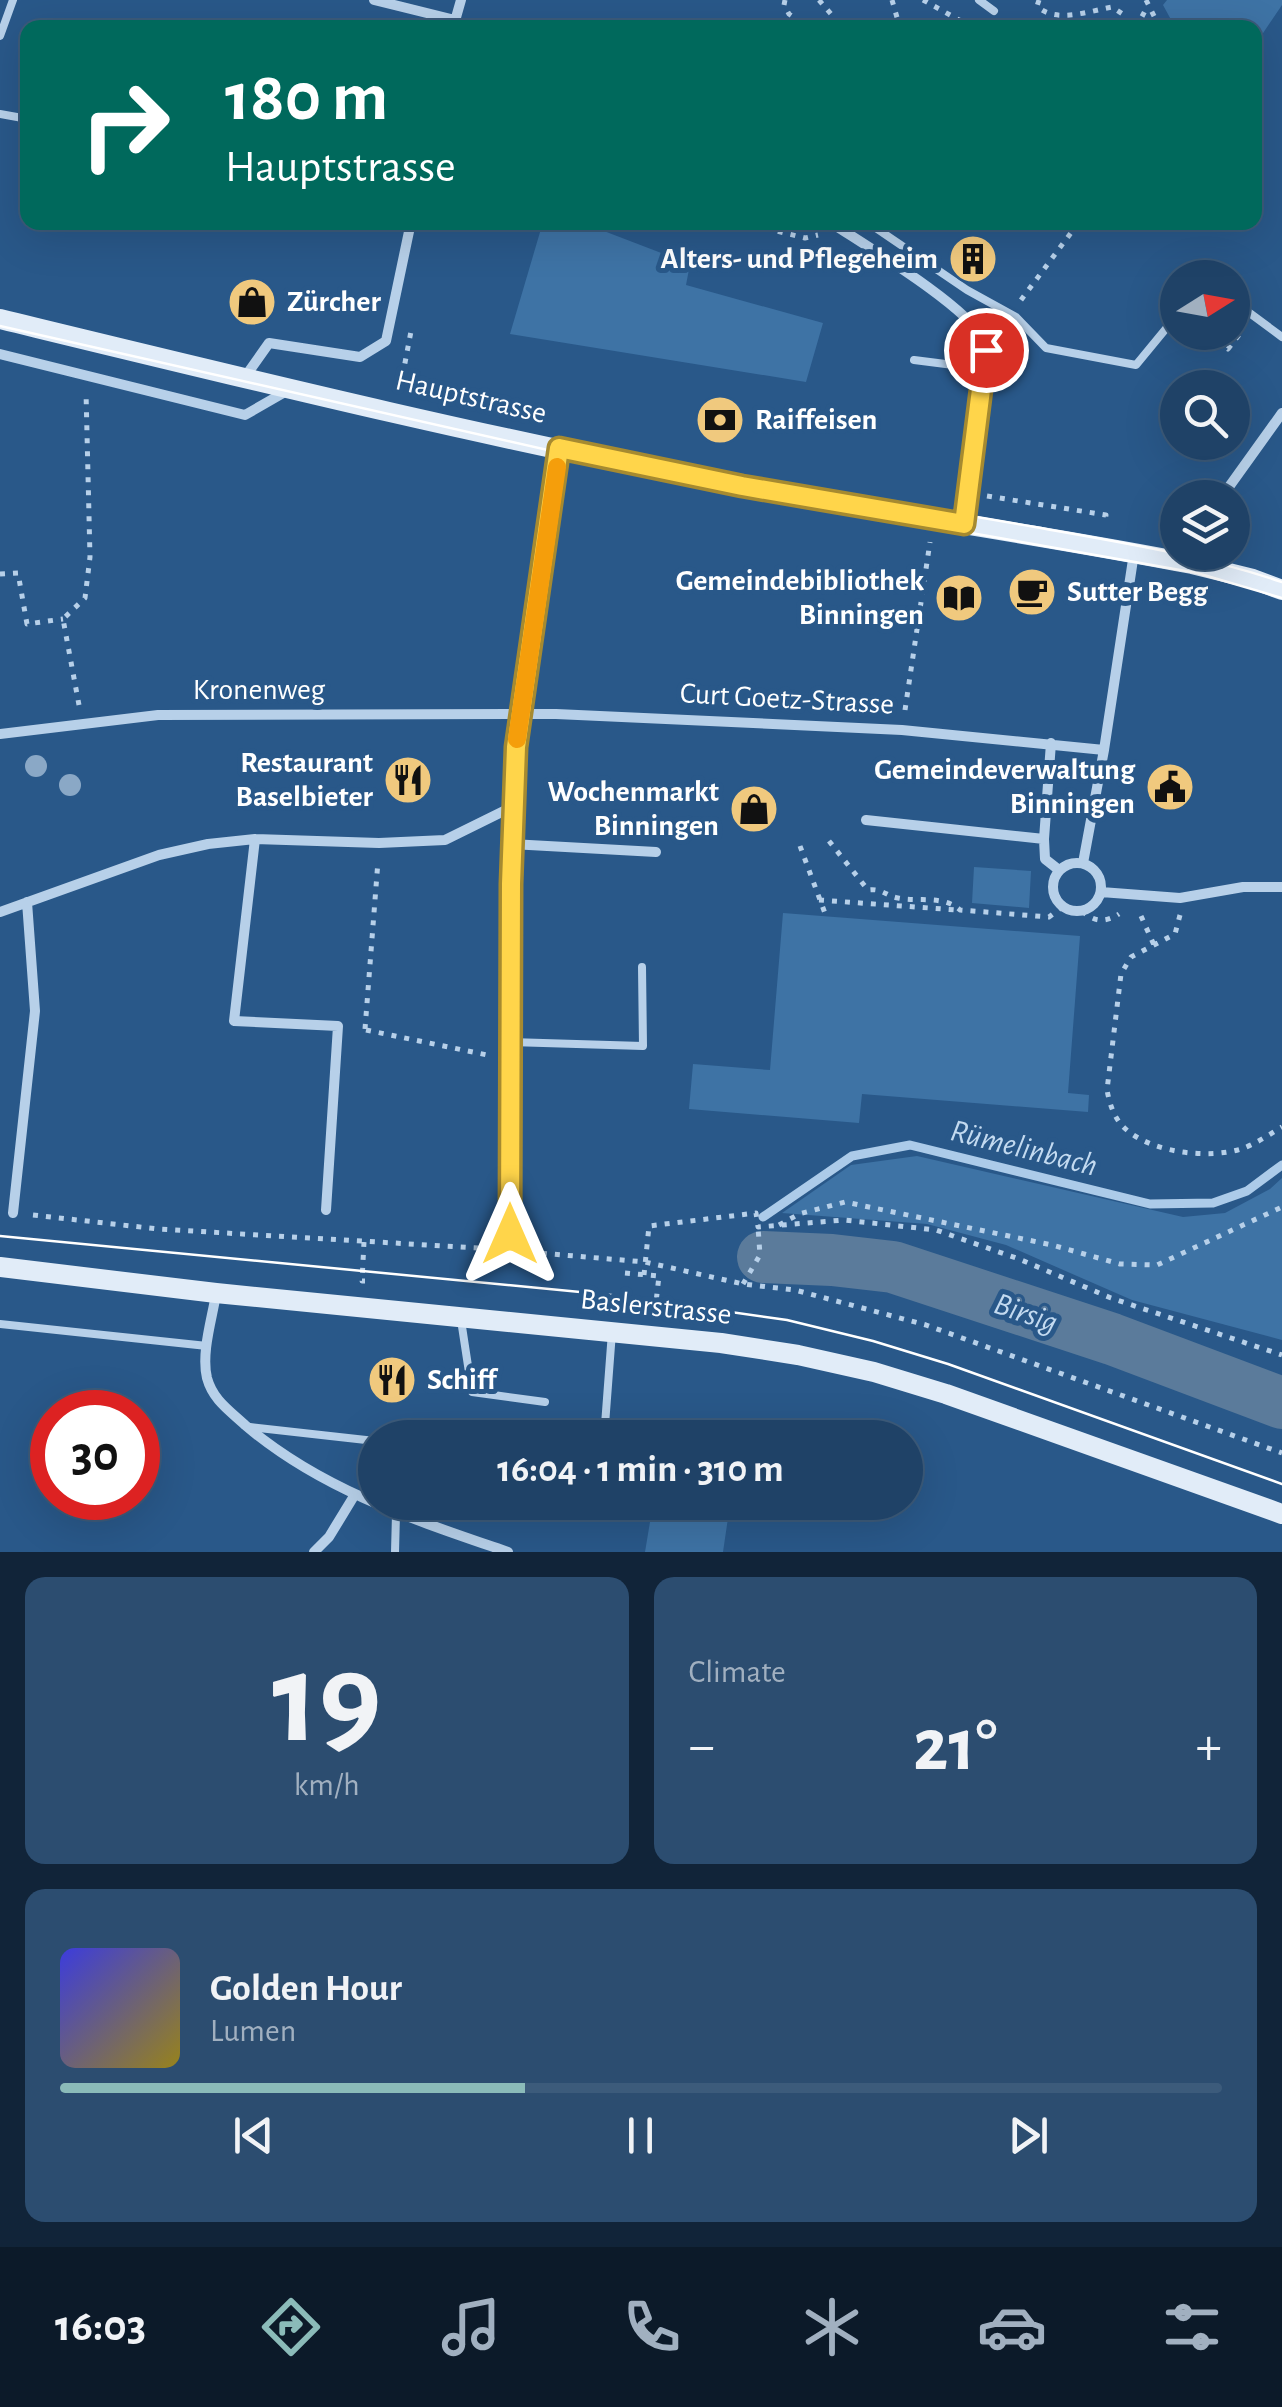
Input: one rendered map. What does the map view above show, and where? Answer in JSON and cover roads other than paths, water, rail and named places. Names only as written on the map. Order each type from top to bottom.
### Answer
[{"type":"main road","name":"Hauptstrasse","points":[[0,319],[293,389],[742,486],[1160,555]]},
{"type":"main road","name":"Hauptstrasse","points":[[1226,570],[1282,590]]},
{"type":"main road","name":"Baslerstrasse","points":[[0,1267],[779,1352],[874,1372],[946,1394],[1282,1514]]},
{"type":"street","points":[[374,0],[441,20]]},
{"type":"street","points":[[246,377],[269,343],[360,357],[386,340],[409,230]]},
{"type":"street","points":[[831,230],[906,273],[971,322],[986,350],[964,524]]},
{"type":"street","points":[[0,354],[245,415],[293,389]]},
{"type":"street","points":[[1233,480],[1282,413]]},
{"type":"street","points":[[510,1234],[512,807],[520,714],[559,448]]},
{"type":"street","points":[[1082,862],[1104,750],[1134,552]]},
{"type":"street","name":"Kronenweg","points":[[0,734],[158,715],[520,714]]},
{"type":"street","name":"Curt Goetz-Strasse","points":[[520,714],[662,716],[902,730],[1104,750]]},
{"type":"street","points":[[1051,743],[1044,839],[1046,859],[1059,870]]},
{"type":"street","points":[[0,912],[159,855],[208,844],[255,838],[379,843],[445,840],[512,807]]},
{"type":"street","points":[[866,820],[1044,839]]},
{"type":"street","points":[[255,838],[234,1020],[338,1026],[326,1210]]},
{"type":"street","points":[[512,844],[656,852]]},
{"type":"street","points":[[1082,862],[1094,868],[1101,892],[1094,905],[1082,911],[1062,907],[1052,889],[1059,870],[1082,862]]},
{"type":"street","points":[[1101,892],[1180,898],[1243,888],[1282,887]]},
{"type":"street","points":[[13,1213],[35,1011],[26,902]]},
{"type":"street","points":[[216,1293],[206,1374],[214,1398],[270,1447],[358,1498]]},
{"type":"street","points":[[314,1552],[330,1537],[354,1496]]},
{"type":"street","points":[[414,1520],[508,1552]]},
{"type":"lane","points":[[0,36],[14,0]]},
{"type":"lane","points":[[979,0],[994,12]]},
{"type":"lane","points":[[879,230],[1016,318],[1046,348],[1136,365],[1160,336]]},
{"type":"lane","points":[[1250,314],[1282,338]]},
{"type":"lane","points":[[986,350],[1008,338]]},
{"type":"lane","points":[[914,360],[985,369]]},
{"type":"lane","points":[[510,1042],[643,1046],[642,967]]},
{"type":"lane","points":[[460,1316],[472,1392],[545,1402]]},
{"type":"lane","points":[[0,1324],[208,1346]]},
{"type":"lane","points":[[605,1420],[612,1332]]},
{"type":"lane","points":[[247,1426],[358,1439]]},
{"type":"lane","points":[[395,1552],[396,1520]]},
{"type":"waterway","name":"Rümelinbach","points":[[763,1217],[852,1156],[910,1145],[1150,1204],[1213,1203],[1247,1191],[1282,1165]]},
{"type":"waterway","name":"Birsig","points":[[763,1257],[893,1267],[1112,1339],[1282,1403]]},
{"type":"tram line","points":[[0,326],[711,487],[1197,573],[1282,598]]},
{"type":"tram line","points":[[777,485],[1129,544],[1282,582]]},
{"type":"tram line","points":[[0,1236],[611,1295],[787,1320],[948,1364],[1282,1484]]},
{"type":"place","name":"Alters- und Pflegeheim","points":[[973,259]]},
{"type":"place","name":"Zürcher","points":[[252,302]]},
{"type":"place","name":"Raiffeisen","points":[[720,420]]},
{"type":"place","name":"Sutter Begg","points":[[1032,592]]},
{"type":"place","name":"Gemeindebibliothek Binningen","points":[[959,598]]},
{"type":"place","name":"Restaurant Baselbieter","points":[[408,780]]},
{"type":"place","name":"Gemeindeverwaltung Binningen","points":[[1170,787]]},
{"type":"place","name":"Wochenmarkt Binningen","points":[[754,809]]},
{"type":"place","name":"Schiff","points":[[392,1380]]}]
